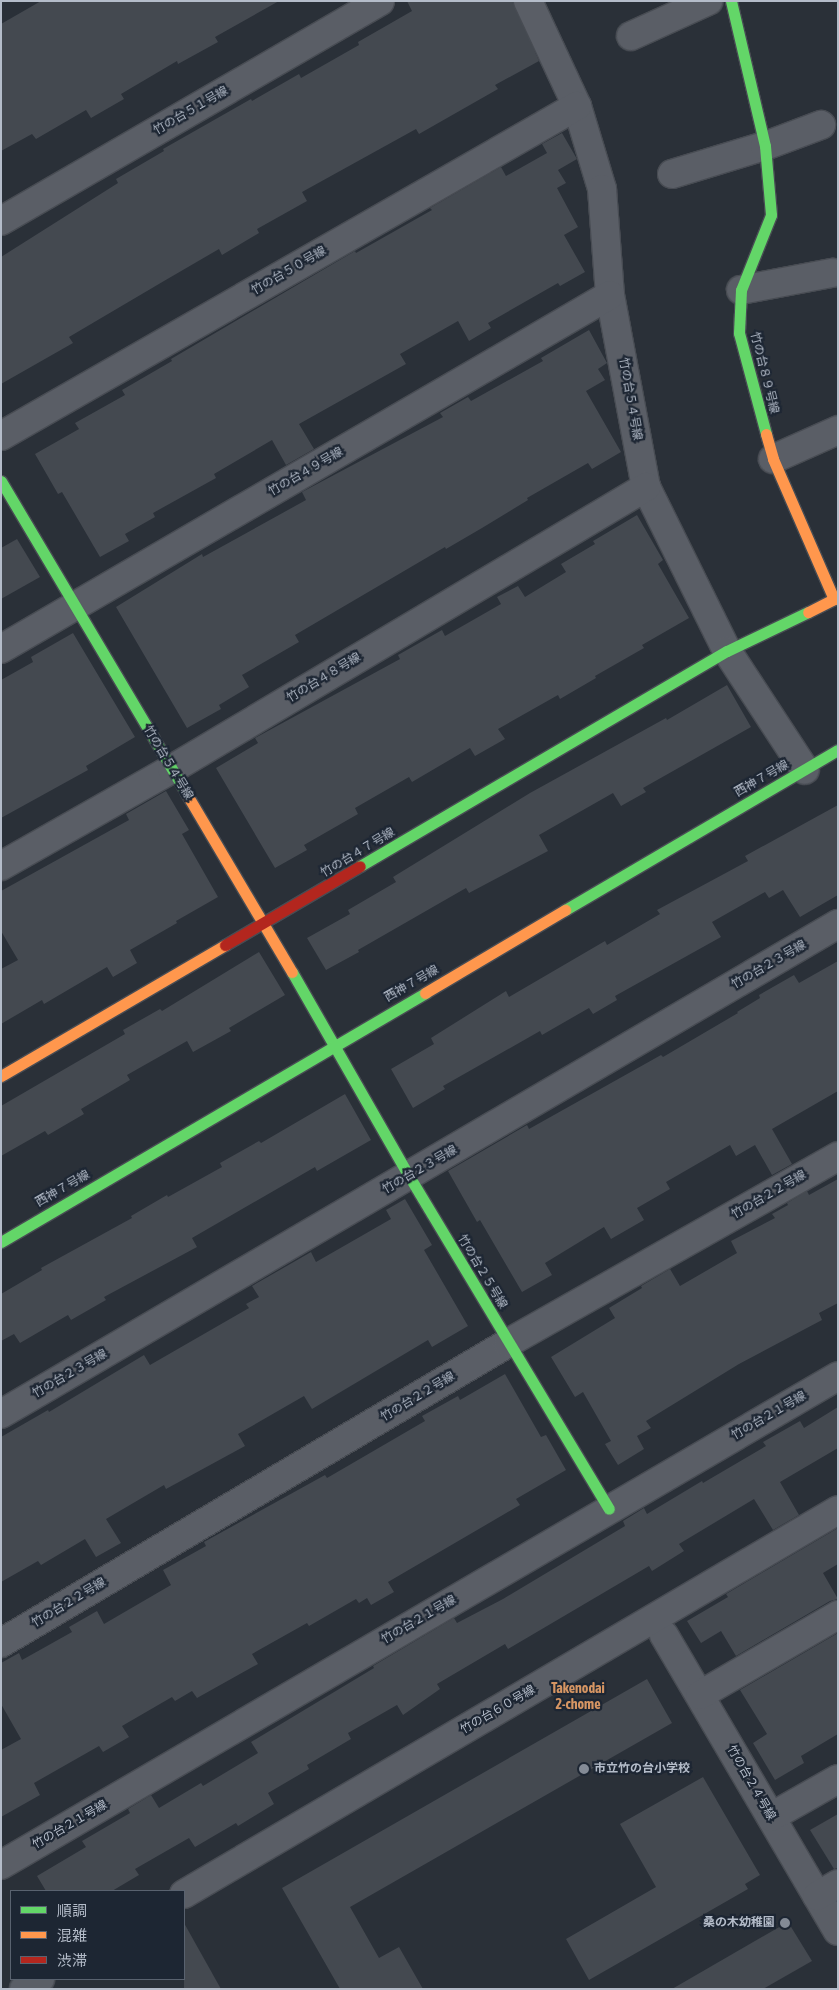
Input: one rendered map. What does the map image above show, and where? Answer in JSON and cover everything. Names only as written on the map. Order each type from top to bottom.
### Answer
[{"type":"street","name":"竹の台５１号線","points":[[1,221],[380,1]]},
{"type":"street","name":"竹の台５４号線","points":[[528,1],[577,106],[602,188],[610,295],[646,488],[727,651],[805,770]]},
{"type":"street","points":[[630,36],[708,1]]},
{"type":"street","name":"竹の台８９号線","points":[[727,651],[836,598],[773,459],[739,333],[741,290],[771,215],[765,146],[731,1]]},
{"type":"street","name":"竹の台５０号線","points":[[1,436],[577,106]]},
{"type":"street","points":[[672,174],[765,146],[821,126]]},
{"type":"street","points":[[741,290],[832,273]]},
{"type":"street","name":"竹の台４９号線","points":[[1,649],[610,295]]},
{"type":"street","points":[[773,459],[838,430]]},
{"type":"street","name":"竹の台５４号線","points":[[1,481],[335,1045]]},
{"type":"street","name":"竹の台４８号線","points":[[1,866],[172,769],[646,488]]},
{"type":"street","name":"竹の台４７号線","points":[[1,1076],[264,924],[727,651]]},
{"type":"street","name":"西神７号線","points":[[1,1242],[838,750]]},
{"type":"street","name":"竹の台２３号線","points":[[1,1414],[838,924]]},
{"type":"street","name":"竹の台２５号線","points":[[335,1045],[409,1176],[609,1510]]},
{"type":"street","name":"竹の台２２号線","points":[[1,1643],[508,1343],[838,1156]]},
{"type":"street","name":"竹の台２１号線","points":[[1,1865],[838,1376]]},
{"type":"street","name":"竹の台６０号線","points":[[185,1893],[838,1510]]},
{"type":"street","points":[[700,1695],[838,1615]]},
{"type":"street","name":"竹の台２４号線","points":[[664,1635],[771,1817],[827,1890],[838,1931]]},
{"type":"street","points":[[771,1817],[838,1779]]},
{"type":"street","points":[[24,1989],[38,1980]]},
{"type":"building","points":[[41,1],[279,1],[215,37],[218,42],[178,64],[177,61],[121,94],[124,99],[91,118],[86,110],[36,139],[32,134],[1,151],[1,24]]},
{"type":"building","points":[[407,1],[513,1],[539,61],[495,85],[498,89],[419,134],[416,129],[302,192],[307,201],[257,229],[259,233],[222,255],[219,249],[164,281],[69,337],[73,343],[1,384],[1,257],[118,183],[116,179],[164,151],[163,149],[251,99],[252,101],[299,74],[301,78],[359,45],[358,42],[412,11]]},
{"type":"building","points":[[562,133],[577,159],[558,170],[566,183],[557,188],[578,227],[564,235],[585,272],[560,286],[558,283],[488,323],[491,328],[469,341],[458,321],[400,354],[406,364],[299,424],[314,449],[286,465],[272,440],[214,474],[216,478],[153,513],[155,517],[125,534],[129,541],[100,557],[62,492],[58,494],[35,454],[79,429],[75,423],[125,395],[122,390],[172,361],[171,359],[355,251],[356,253],[432,210],[430,208],[501,167],[506,176],[547,153],[542,144]]},
{"type":"building","points":[[589,330],[607,363],[598,369],[605,380],[586,391],[621,452],[592,469],[588,463],[527,498],[528,500],[482,528],[446,549],[445,547],[295,635],[299,642],[242,675],[249,687],[219,705],[221,709],[187,728],[116,607],[202,554],[203,557],[306,500],[302,492],[443,417],[440,413],[468,397],[471,401],[543,361],[541,358]]},
{"type":"building","points":[[637,515],[663,560],[658,564],[689,618],[642,645],[644,648],[560,699],[558,695],[498,729],[505,739],[475,756],[470,748],[412,782],[409,777],[355,808],[358,814],[304,845],[307,850],[275,868],[216,768],[258,743],[255,738],[400,659],[398,655],[442,630],[445,636],[501,604],[497,597],[518,586],[525,597],[566,572],[561,564],[595,544],[593,541]]},
{"type":"building","points":[[17,539],[40,577],[1,599],[1,548]]},
{"type":"building","points":[[73,633],[135,737],[86,766],[88,770],[1,818],[1,680],[33,662],[31,657]]},
{"type":"building","points":[[727,685],[751,727],[643,788],[646,792],[621,806],[613,793],[539,835],[548,851],[469,893],[466,888],[326,970],[307,938],[350,914],[348,910],[396,882],[393,877],[530,793],[666,718],[667,720]]},
{"type":"building","points":[[166,791],[189,830],[182,834],[218,897],[130,950],[137,963],[113,977],[107,967],[44,1004],[42,1000],[1,1024],[1,969],[18,960],[1,931],[1,891],[129,820],[126,814]]},
{"type":"building","points":[[838,805],[838,895],[800,917],[783,890],[769,898],[765,892],[712,922],[721,937],[615,996],[617,1000],[593,1014],[589,1008],[542,1035],[540,1031],[443,1086],[445,1089],[413,1108],[391,1069],[434,1044],[431,1038],[506,991],[509,997],[605,941],[607,945],[660,914],[657,910],[748,861],[745,856]]},
{"type":"building","points":[[259,952],[285,995],[229,1028],[231,1031],[193,1052],[187,1041],[127,1075],[130,1080],[81,1109],[84,1114],[48,1135],[45,1131],[1,1156],[1,1106],[125,1034],[123,1030],[160,1009],[162,1011]]},
{"type":"building","points":[[838,961],[838,1091],[772,1129],[792,1164],[772,1175],[755,1145],[736,1156],[730,1145],[666,1182],[670,1189],[637,1208],[644,1220],[611,1239],[604,1227],[545,1263],[552,1275],[522,1292],[480,1220],[477,1222],[448,1171],[527,1125],[529,1129],[661,1055],[663,1057],[738,1013],[760,998],[759,995],[794,975],[799,983]]},
{"type":"building","points":[[345,1094],[371,1140],[317,1171],[315,1167],[192,1238],[197,1247],[104,1297],[106,1300],[71,1320],[68,1315],[20,1343],[14,1334],[1,1341],[1,1294],[42,1270],[41,1268],[132,1218],[131,1216],[167,1195],[168,1197],[222,1167],[220,1163],[259,1141],[261,1143]]},
{"type":"building","points":[[838,1179],[838,1303],[819,1313],[822,1320],[739,1364],[646,1421],[651,1428],[637,1436],[644,1449],[618,1465],[605,1444],[611,1441],[583,1392],[575,1397],[551,1357],[615,1318],[609,1308],[642,1288],[641,1286],[670,1269],[680,1286],[737,1253],[731,1241],[775,1218],[772,1214],[788,1205],[787,1203],[807,1191],[809,1195]]},
{"type":"building","points":[[405,1199],[432,1245],[424,1250],[468,1326],[432,1347],[428,1340],[312,1409],[304,1396],[238,1434],[245,1446],[166,1489],[164,1485],[106,1519],[121,1543],[96,1557],[85,1539],[41,1565],[38,1561],[1,1582],[1,1437],[48,1410],[49,1412],[144,1355],[150,1365],[249,1308],[246,1304],[259,1297],[252,1286],[311,1252],[316,1262],[391,1219],[386,1210]]},
{"type":"building","points":[[505,1374],[541,1437],[546,1435],[566,1470],[516,1499],[520,1505],[388,1582],[394,1592],[371,1605],[367,1598],[359,1603],[356,1599],[309,1626],[307,1623],[252,1654],[258,1664],[197,1698],[192,1691],[175,1701],[172,1697],[122,1726],[129,1737],[103,1752],[99,1746],[34,1783],[40,1795],[1,1817],[1,1750],[21,1739],[1,1704],[1,1663],[19,1653],[22,1660],[72,1632],[69,1627],[97,1611],[104,1624],[171,1585],[163,1570],[206,1546],[204,1542],[325,1475],[327,1478],[425,1421],[422,1416],[458,1396],[460,1400]]},
{"type":"building","points":[[838,1407],[838,1448],[780,1482],[799,1515],[773,1530],[754,1499],[679,1544],[684,1551],[652,1571],[649,1566],[508,1649],[505,1644],[437,1684],[440,1689],[403,1715],[397,1705],[348,1733],[351,1739],[307,1765],[309,1769],[268,1793],[274,1804],[238,1826],[236,1823],[195,1847],[189,1838],[135,1869],[139,1875],[114,1890],[45,1890],[37,1876],[86,1847],[82,1841],[130,1813],[128,1809],[151,1795],[159,1808],[201,1783],[203,1786],[258,1753],[251,1742],[454,1618],[457,1623],[503,1599],[625,1526],[623,1521],[644,1508],[647,1514],[702,1481],[703,1483],[766,1446],[763,1442],[800,1421],[804,1428]]},
{"type":"building","points":[[838,1528],[838,1564],[823,1573],[838,1599],[830,1601],[736,1656],[721,1631],[701,1643],[687,1621],[728,1597],[726,1594]]},
{"type":"building","points":[[838,1633],[838,1734],[801,1756],[804,1763],[775,1780],[753,1743],[767,1734],[740,1690]]},
{"type":"building","points":[[647,1679],[672,1723],[350,1907],[379,1958],[399,1947],[423,1989],[340,1989],[282,1888]]},
{"type":"building","points":[[703,1777],[760,1875],[745,1884],[748,1889],[589,1980],[566,1939],[656,1887],[620,1824]]},
{"type":"building","points":[[838,1814],[838,1868],[834,1869],[810,1830]]},
{"type":"building","points":[[788,1922],[812,1961],[763,1989],[672,1989]]},
{"type":"building","points":[[185,1925],[221,1989],[184,1989],[185,1980]]},
{"type":"traffic: fast","points":[[731,1],[765,146],[771,215],[741,290],[739,333],[766,434]]},
{"type":"traffic: fast","points":[[1,481],[186,793]]},
{"type":"traffic: fast","points":[[360,866],[727,651],[808,612]]},
{"type":"traffic: fast","points":[[565,910],[838,750]]},
{"type":"traffic: fast","points":[[292,972],[409,1176],[609,1509]]},
{"type":"traffic: fast","points":[[1,1242],[425,993]]},
{"type":"traffic: slow","points":[[766,434],[773,459],[834,599],[808,612]]},
{"type":"traffic: slow","points":[[186,793],[292,972]]},
{"type":"traffic: slow","points":[[425,993],[565,910]]},
{"type":"traffic: slow","points":[[1,1076],[225,945]]},
{"type":"traffic: jam","points":[[225,945],[360,866]]},
{"type":"place","name":"市立竹の台小学校","points":[[584,1769]]},
{"type":"place","name":"桑の木幼稚園","points":[[785,1923]]},
{"type":"district","name":"Takenodai 2-chome","points":[[578,1696]]}]
